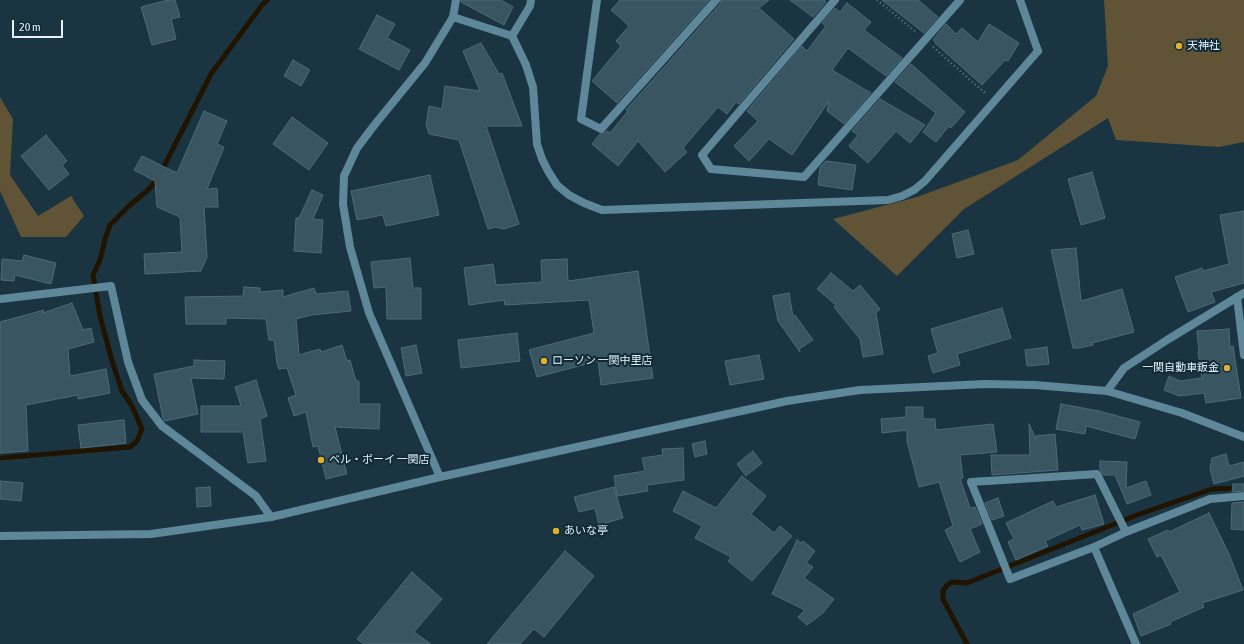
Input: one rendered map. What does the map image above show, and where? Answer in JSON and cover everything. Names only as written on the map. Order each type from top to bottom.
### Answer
[{"type":"street","points":[[440,477],[369,313],[350,247],[343,204],[344,176],[357,148],[425,63],[453,17],[456,0]]},
{"type":"street","points":[[512,36],[530,6],[531,0]]},
{"type":"street","points":[[597,0],[582,119],[601,129],[716,0]]},
{"type":"street","points":[[835,0],[702,156],[711,168],[804,176],[960,0]]},
{"type":"street","points":[[453,17],[512,36],[526,65],[533,87],[537,144],[548,171],[557,185],[569,195],[602,210],[888,200],[914,190],[925,181],[1038,51],[1020,0]]},
{"type":"street","points":[[0,299],[111,286],[128,362],[142,400],[162,426],[256,496],[271,517]]},
{"type":"street","points":[[1107,391],[1124,368],[1240,295],[1244,355]]},
{"type":"street","points":[[0,536],[151,534],[271,517],[440,477],[787,401],[860,390],[985,384],[1035,385],[1107,391],[1182,413],[1244,437]]},
{"type":"street","points":[[1126,532],[1097,474],[971,482],[1010,579],[1094,547],[1126,532],[1210,499],[1244,496]]},
{"type":"street","points":[[1094,547],[1136,644]]},
{"type":"path","points":[[877,0],[994,102]]},
{"type":"shaded area","points":[[1104,0],[1244,0],[1244,142],[1219,147],[1116,140],[1108,118],[964,209],[897,276],[833,219],[917,197],[1018,160],[1096,96],[1108,66]]},
{"type":"shaded area","points":[[0,97],[13,119],[10,175],[38,216],[71,196],[84,216],[66,237],[21,237],[0,191]]},
{"type":"building","points":[[168,0],[175,0],[180,17],[171,19],[176,39],[152,45],[141,7]]},
{"type":"building","points":[[461,0],[501,0],[513,7],[504,25],[461,2]]},
{"type":"building","points":[[620,0],[709,0],[617,103],[592,81],[621,46],[616,41],[629,26],[611,10]]},
{"type":"building","points":[[721,0],[769,0],[759,8],[794,39],[739,104],[736,102],[727,114],[718,107],[683,148],[687,152],[665,172],[638,141],[618,166],[592,144],[600,134],[607,131],[610,133],[628,111],[626,110],[720,4]]},
{"type":"building","points":[[790,0],[824,0],[826,2],[813,17]]},
{"type":"building","points":[[882,0],[918,0],[938,17],[924,33]]},
{"type":"building","points":[[847,3],[871,22],[864,30],[902,58],[886,76],[848,48],[832,70],[871,93],[844,124],[827,111],[829,101],[792,155],[769,139],[749,161],[734,146],[758,121],[747,111],[802,46],[807,51],[826,26],[822,23],[835,8],[840,12]]},
{"type":"building","points":[[377,15],[395,24],[387,38],[410,50],[399,70],[359,49]]},
{"type":"building","points":[[946,24],[956,34],[962,28],[978,42],[989,24],[1019,43],[1008,61],[1005,60],[982,85],[933,40]]},
{"type":"building","points":[[481,43],[499,74],[502,73],[522,126],[486,126],[519,224],[504,229],[495,227],[488,229],[459,140],[429,134],[426,125],[429,106],[442,109],[445,86],[480,91],[463,51]]},
{"type":"building","points":[[293,60],[310,70],[301,86],[284,76]]},
{"type":"building","points":[[911,64],[965,112],[951,128],[949,126],[936,142],[923,132],[936,113],[895,82]]},
{"type":"building","points":[[880,99],[925,125],[910,143],[896,131],[868,163],[849,146],[858,135],[852,131]]},
{"type":"building","points":[[204,111],[227,121],[217,144],[224,147],[207,189],[217,188],[218,207],[204,207],[207,257],[201,271],[145,274],[144,254],[182,252],[180,217],[157,207],[155,181],[134,170],[142,156],[177,173]]},
{"type":"building","points":[[292,117],[328,143],[309,170],[273,144]]},
{"type":"building","points":[[46,135],[67,161],[62,165],[69,174],[49,190],[21,156]]},
{"type":"building","points":[[826,161],[856,165],[852,190],[818,185],[820,167]]},
{"type":"building","points":[[1092,172],[1105,218],[1081,225],[1068,179]]},
{"type":"building","points":[[430,175],[439,215],[386,226],[383,215],[357,220],[351,191]]},
{"type":"building","points":[[312,190],[323,195],[313,219],[323,220],[321,253],[294,251],[296,218],[299,218]]},
{"type":"building","points":[[1244,211],[1244,283],[1211,292],[1215,302],[1188,312],[1175,277],[1202,268],[1203,271],[1229,264],[1220,215]]},
{"type":"building","points":[[968,230],[974,254],[957,258],[952,234]]},
{"type":"building","points":[[1076,248],[1081,301],[1122,289],[1134,332],[1092,343],[1093,345],[1073,348],[1051,250]]},
{"type":"building","points":[[24,255],[56,263],[51,284],[15,275],[14,281],[1,280],[2,259],[22,261]]},
{"type":"building","points":[[410,258],[413,288],[421,288],[421,319],[387,319],[386,287],[374,288],[371,262]]},
{"type":"building","points":[[567,259],[568,281],[638,271],[653,378],[601,385],[598,361],[537,377],[529,350],[594,333],[589,300],[505,305],[504,300],[469,305],[464,268],[493,264],[496,285],[542,282],[541,260]]},
{"type":"building","points":[[831,273],[853,291],[860,285],[880,309],[876,313],[883,354],[863,357],[860,339],[834,307],[836,305],[817,289]]},
{"type":"building","points":[[244,287],[260,288],[260,292],[283,290],[283,297],[314,288],[316,294],[348,291],[351,311],[311,315],[296,319],[299,355],[320,349],[321,352],[342,345],[347,361],[350,360],[356,381],[359,381],[359,404],[380,404],[379,429],[335,427],[347,474],[326,479],[318,446],[313,447],[306,412],[294,416],[288,398],[296,395],[287,368],[279,369],[274,340],[269,340],[266,319],[226,318],[226,324],[186,324],[185,297],[243,296]]},
{"type":"building","points":[[789,293],[793,317],[795,315],[813,340],[799,349],[800,352],[778,321],[773,296]]},
{"type":"building","points":[[72,303],[83,330],[91,328],[94,342],[68,349],[70,376],[106,369],[110,393],[78,399],[78,395],[26,405],[28,451],[0,453],[0,322],[44,310],[43,313]]},
{"type":"building","points":[[1002,308],[1011,338],[957,354],[960,365],[933,373],[928,356],[938,353],[931,329]]},
{"type":"building","points":[[1229,329],[1230,347],[1233,346],[1241,398],[1206,403],[1204,393],[1179,396],[1164,390],[1169,376],[1180,381],[1202,378],[1198,352],[1197,331]]},
{"type":"building","points":[[517,333],[520,361],[461,368],[458,340]]},
{"type":"building","points":[[416,345],[422,373],[406,376],[401,348]]},
{"type":"building","points":[[1047,347],[1049,364],[1027,366],[1025,350]]},
{"type":"building","points":[[759,355],[764,379],[730,385],[725,361]]},
{"type":"building","points":[[194,360],[225,361],[224,379],[191,378],[198,414],[165,421],[163,418],[154,374],[194,366]]},
{"type":"building","points":[[256,380],[267,416],[260,419],[266,461],[248,463],[243,432],[201,432],[201,406],[241,406],[235,387]]},
{"type":"building","points":[[1061,404],[1099,411],[1140,422],[1135,439],[1086,426],[1085,434],[1056,429]]},
{"type":"building","points":[[906,407],[923,407],[923,419],[935,419],[936,430],[993,424],[997,452],[960,455],[963,478],[960,478],[970,508],[975,507],[982,524],[970,529],[980,552],[960,562],[945,530],[953,526],[939,482],[919,487],[907,441],[907,430],[882,433],[881,419],[906,417]]},
{"type":"building","points":[[124,420],[126,443],[81,448],[78,425]]},
{"type":"building","points":[[1029,424],[1036,439],[1036,436],[1055,434],[1058,470],[992,475],[991,455],[1030,455]]},
{"type":"building","points":[[705,441],[707,454],[695,457],[692,444]]},
{"type":"building","points":[[683,448],[684,480],[647,485],[648,491],[617,496],[614,476],[645,471],[642,458],[663,455],[662,449]]},
{"type":"building","points":[[753,451],[762,463],[746,476],[737,464]]},
{"type":"building","points":[[1226,454],[1229,466],[1244,462],[1244,476],[1214,484],[1210,469],[1212,458]]},
{"type":"building","points":[[1100,461],[1127,462],[1126,488],[1146,481],[1151,495],[1127,504],[1115,475],[1103,475],[1100,469]]},
{"type":"building","points":[[742,476],[766,496],[751,514],[774,533],[780,526],[792,536],[752,581],[728,561],[731,557],[695,538],[702,526],[673,511],[683,491],[716,508]]},
{"type":"building","points":[[0,481],[23,483],[21,501],[0,499]]},
{"type":"building","points":[[1233,484],[1244,484],[1244,491],[1232,492]]},
{"type":"building","points":[[210,487],[211,506],[197,507],[196,488]]},
{"type":"building","points":[[614,487],[623,518],[599,525],[595,508],[579,512],[574,497]]},
{"type":"building","points":[[1095,495],[1104,524],[1082,530],[1080,525],[1045,541],[1048,546],[1016,560],[1008,542],[1014,539],[1006,523],[1053,501],[1056,507]]},
{"type":"building","points":[[998,498],[1004,516],[992,520],[985,503]]},
{"type":"building","points":[[1244,502],[1244,530],[1231,529],[1232,503]]},
{"type":"building","points":[[1209,513],[1229,554],[1243,590],[1202,603],[1204,607],[1170,622],[1171,624],[1141,636],[1133,614],[1180,592],[1161,555],[1157,557],[1148,539],[1168,530],[1169,532]]},
{"type":"building","points":[[797,540],[801,543],[803,541],[815,551],[806,563],[813,567],[804,578],[834,599],[823,613],[807,625],[798,617],[805,610],[772,594]]},
{"type":"building","points":[[565,551],[594,576],[544,637],[534,629],[520,644],[487,644]]},
{"type":"building","points":[[412,572],[442,599],[414,632],[431,644],[364,644],[357,639]]},
{"type":"waterway","points":[[0,458],[130,447],[137,441],[142,429],[132,406],[122,391],[112,361],[100,316],[93,275],[100,260],[110,225],[157,180],[211,74],[267,0]]},
{"type":"waterway","points":[[967,644],[943,599],[943,591],[947,585],[952,582],[967,583],[1137,515],[1212,489],[1244,488]]},
{"type":"place","name":"天神社","points":[[1179,46]]},
{"type":"place","name":"ローソン 一関中里店","points":[[544,361]]},
{"type":"place","name":"一関自動車鈑金","points":[[1227,368]]},
{"type":"place","name":"ベル・ボーイ 一関店","points":[[321,460]]},
{"type":"place","name":"あいな亭","points":[[556,531]]}]
